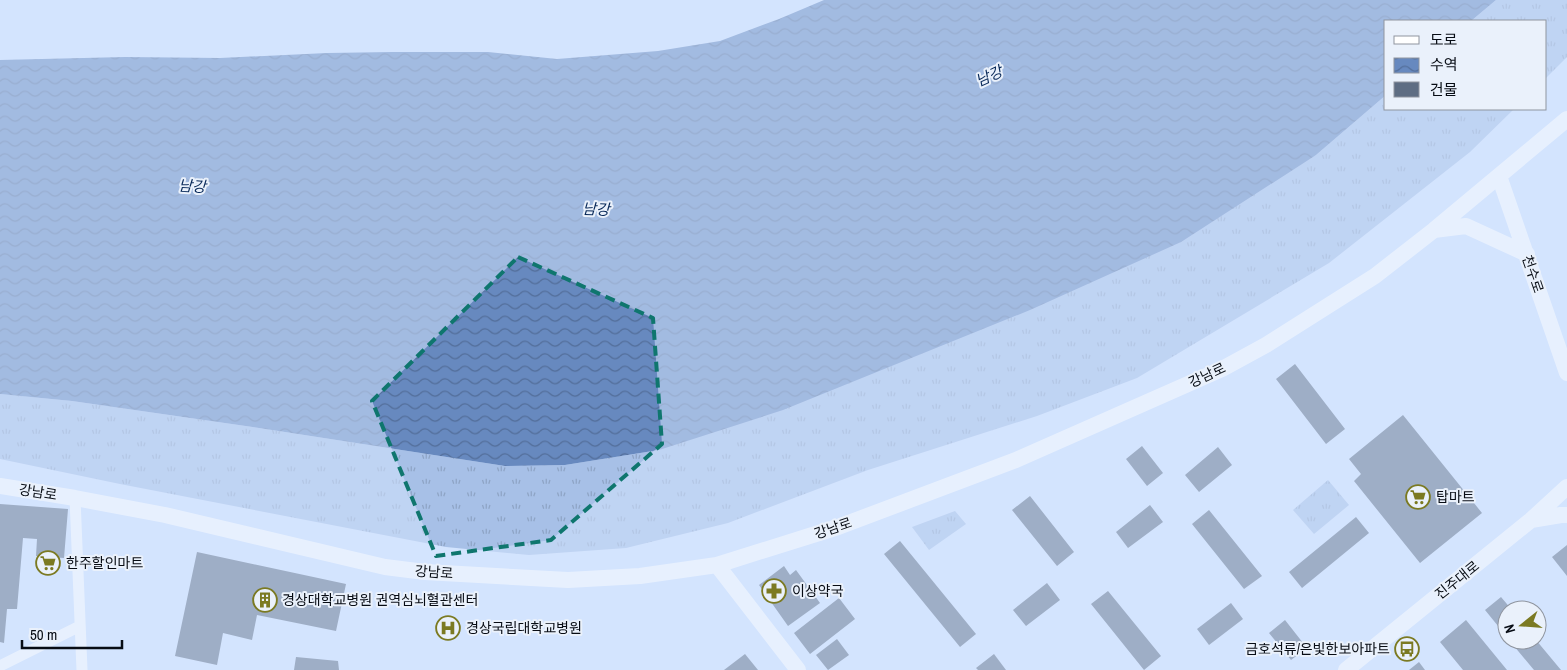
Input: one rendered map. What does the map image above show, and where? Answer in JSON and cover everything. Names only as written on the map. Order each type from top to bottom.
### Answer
[{"type":"street","name":"강남로","points":[[0,486],[165,515],[385,567],[425,572],[568,580],[640,576],[717,565],[838,528],[1016,460],[1222,369],[1274,340],[1375,276],[1434,230],[1567,119]]},
{"type":"street","name":"천수로","points":[[1499,176],[1567,372]]},
{"type":"street","points":[[1434,230],[1466,226],[1527,254]]},
{"type":"street","name":"진주대로","points":[[1346,670],[1531,520],[1567,487]]},
{"type":"street","points":[[76,498],[82,670]]},
{"type":"street","points":[[1531,520],[1567,515]]},
{"type":"street","points":[[717,565],[798,670]]},
{"type":"street","points":[[3,664],[80,626]]},
{"type":"highlighted area","points":[[518,257],[653,318],[662,444],[551,540],[436,556],[372,401]]},
{"type":"green space","points":[[1496,0],[1567,0],[1567,57],[1547,77],[1547,20],[1472,20]]},
{"type":"green space","points":[[1384,97],[1384,110],[1513,110],[1470,152],[1329,263],[1137,378],[1037,416],[868,470],[728,523],[626,548],[529,555],[446,547],[0,459],[0,394],[72,401],[505,466],[565,465],[659,450],[1316,155]]},
{"type":"green space","points":[[1328,480],[1349,505],[1314,534],[1293,510]]},
{"type":"green space","points":[[955,511],[966,524],[929,550],[912,527]]},
{"type":"water","name":"남강","points":[[824,0],[1496,0],[1472,20],[1384,20],[1384,97],[1316,155],[1181,242],[1030,310],[783,410],[659,450],[565,465],[505,466],[72,401],[0,394],[0,60],[125,57],[220,58],[392,52],[488,52],[557,59],[658,51],[720,41]]},
{"type":"building","points":[[1295,364],[1345,429],[1326,444],[1276,379]]},
{"type":"building","name":"탑마트","points":[[1403,415],[1482,513],[1420,563],[1354,481],[1361,474],[1349,459]]},
{"type":"building","points":[[1142,446],[1163,473],[1147,486],[1126,459]]},
{"type":"building","points":[[1218,447],[1232,465],[1199,492],[1185,475]]},
{"type":"building","points":[[1030,496],[1074,552],[1057,566],[1012,510]]},
{"type":"building","points":[[0,504],[68,509],[64,558],[36,556],[37,539],[23,538],[17,609],[7,609],[4,643],[0,642]]},
{"type":"building","points":[[1150,505],[1163,522],[1128,548],[1116,532]]},
{"type":"building","points":[[1209,510],[1262,576],[1244,589],[1192,524]]},
{"type":"building","points":[[1356,517],[1369,533],[1302,588],[1289,572]]},
{"type":"building","points":[[900,541],[976,634],[960,647],[884,554]]},
{"type":"building","points":[[1567,545],[1567,576],[1552,557]]},
{"type":"building","name":"경상대학교병원 권역심뇌혈관센터","points":[[197,552],[346,584],[336,631],[257,615],[252,640],[223,633],[217,665],[175,656]]},
{"type":"building","points":[[784,566],[790,575],[796,570],[820,603],[788,626],[759,585]]},
{"type":"building","points":[[1047,583],[1060,600],[1026,626],[1013,610]]},
{"type":"building","points":[[1108,591],[1161,656],[1144,670],[1091,604]]},
{"type":"building","points":[[839,598],[855,619],[810,654],[794,633]]},
{"type":"building","points":[[1497,600],[1497,625],[1485,610]]},
{"type":"building","points":[[1231,603],[1243,619],[1209,645],[1197,629]]},
{"type":"building","points":[[1285,620],[1307,648],[1291,660],[1269,633]]},
{"type":"building","points":[[1466,620],[1507,670],[1463,670],[1440,642]]},
{"type":"building","points":[[837,639],[849,655],[828,670],[816,655]]},
{"type":"building","points":[[1517,650],[1544,650],[1561,670],[1534,670]]},
{"type":"building","points":[[745,654],[758,670],[724,670]]},
{"type":"building","points":[[994,654],[1006,670],[978,670],[976,668]]},
{"type":"building","points":[[296,657],[338,661],[339,670],[294,670]]},
{"type":"building","points":[[1419,662],[1425,670],[1409,670]]},
{"type":"place","name":"탑마트","points":[[1418,497]]},
{"type":"place","name":"한주할인마트","points":[[48,563]]},
{"type":"place","name":"이상약국","points":[[774,591]]},
{"type":"place","name":"경상대학교병원 권역심뇌혈관센터","points":[[265,600]]},
{"type":"place","name":"경상국립대학교병원","points":[[448,628]]},
{"type":"place","name":"금호석류/은빛한보아파트","points":[[1407,649]]}]
